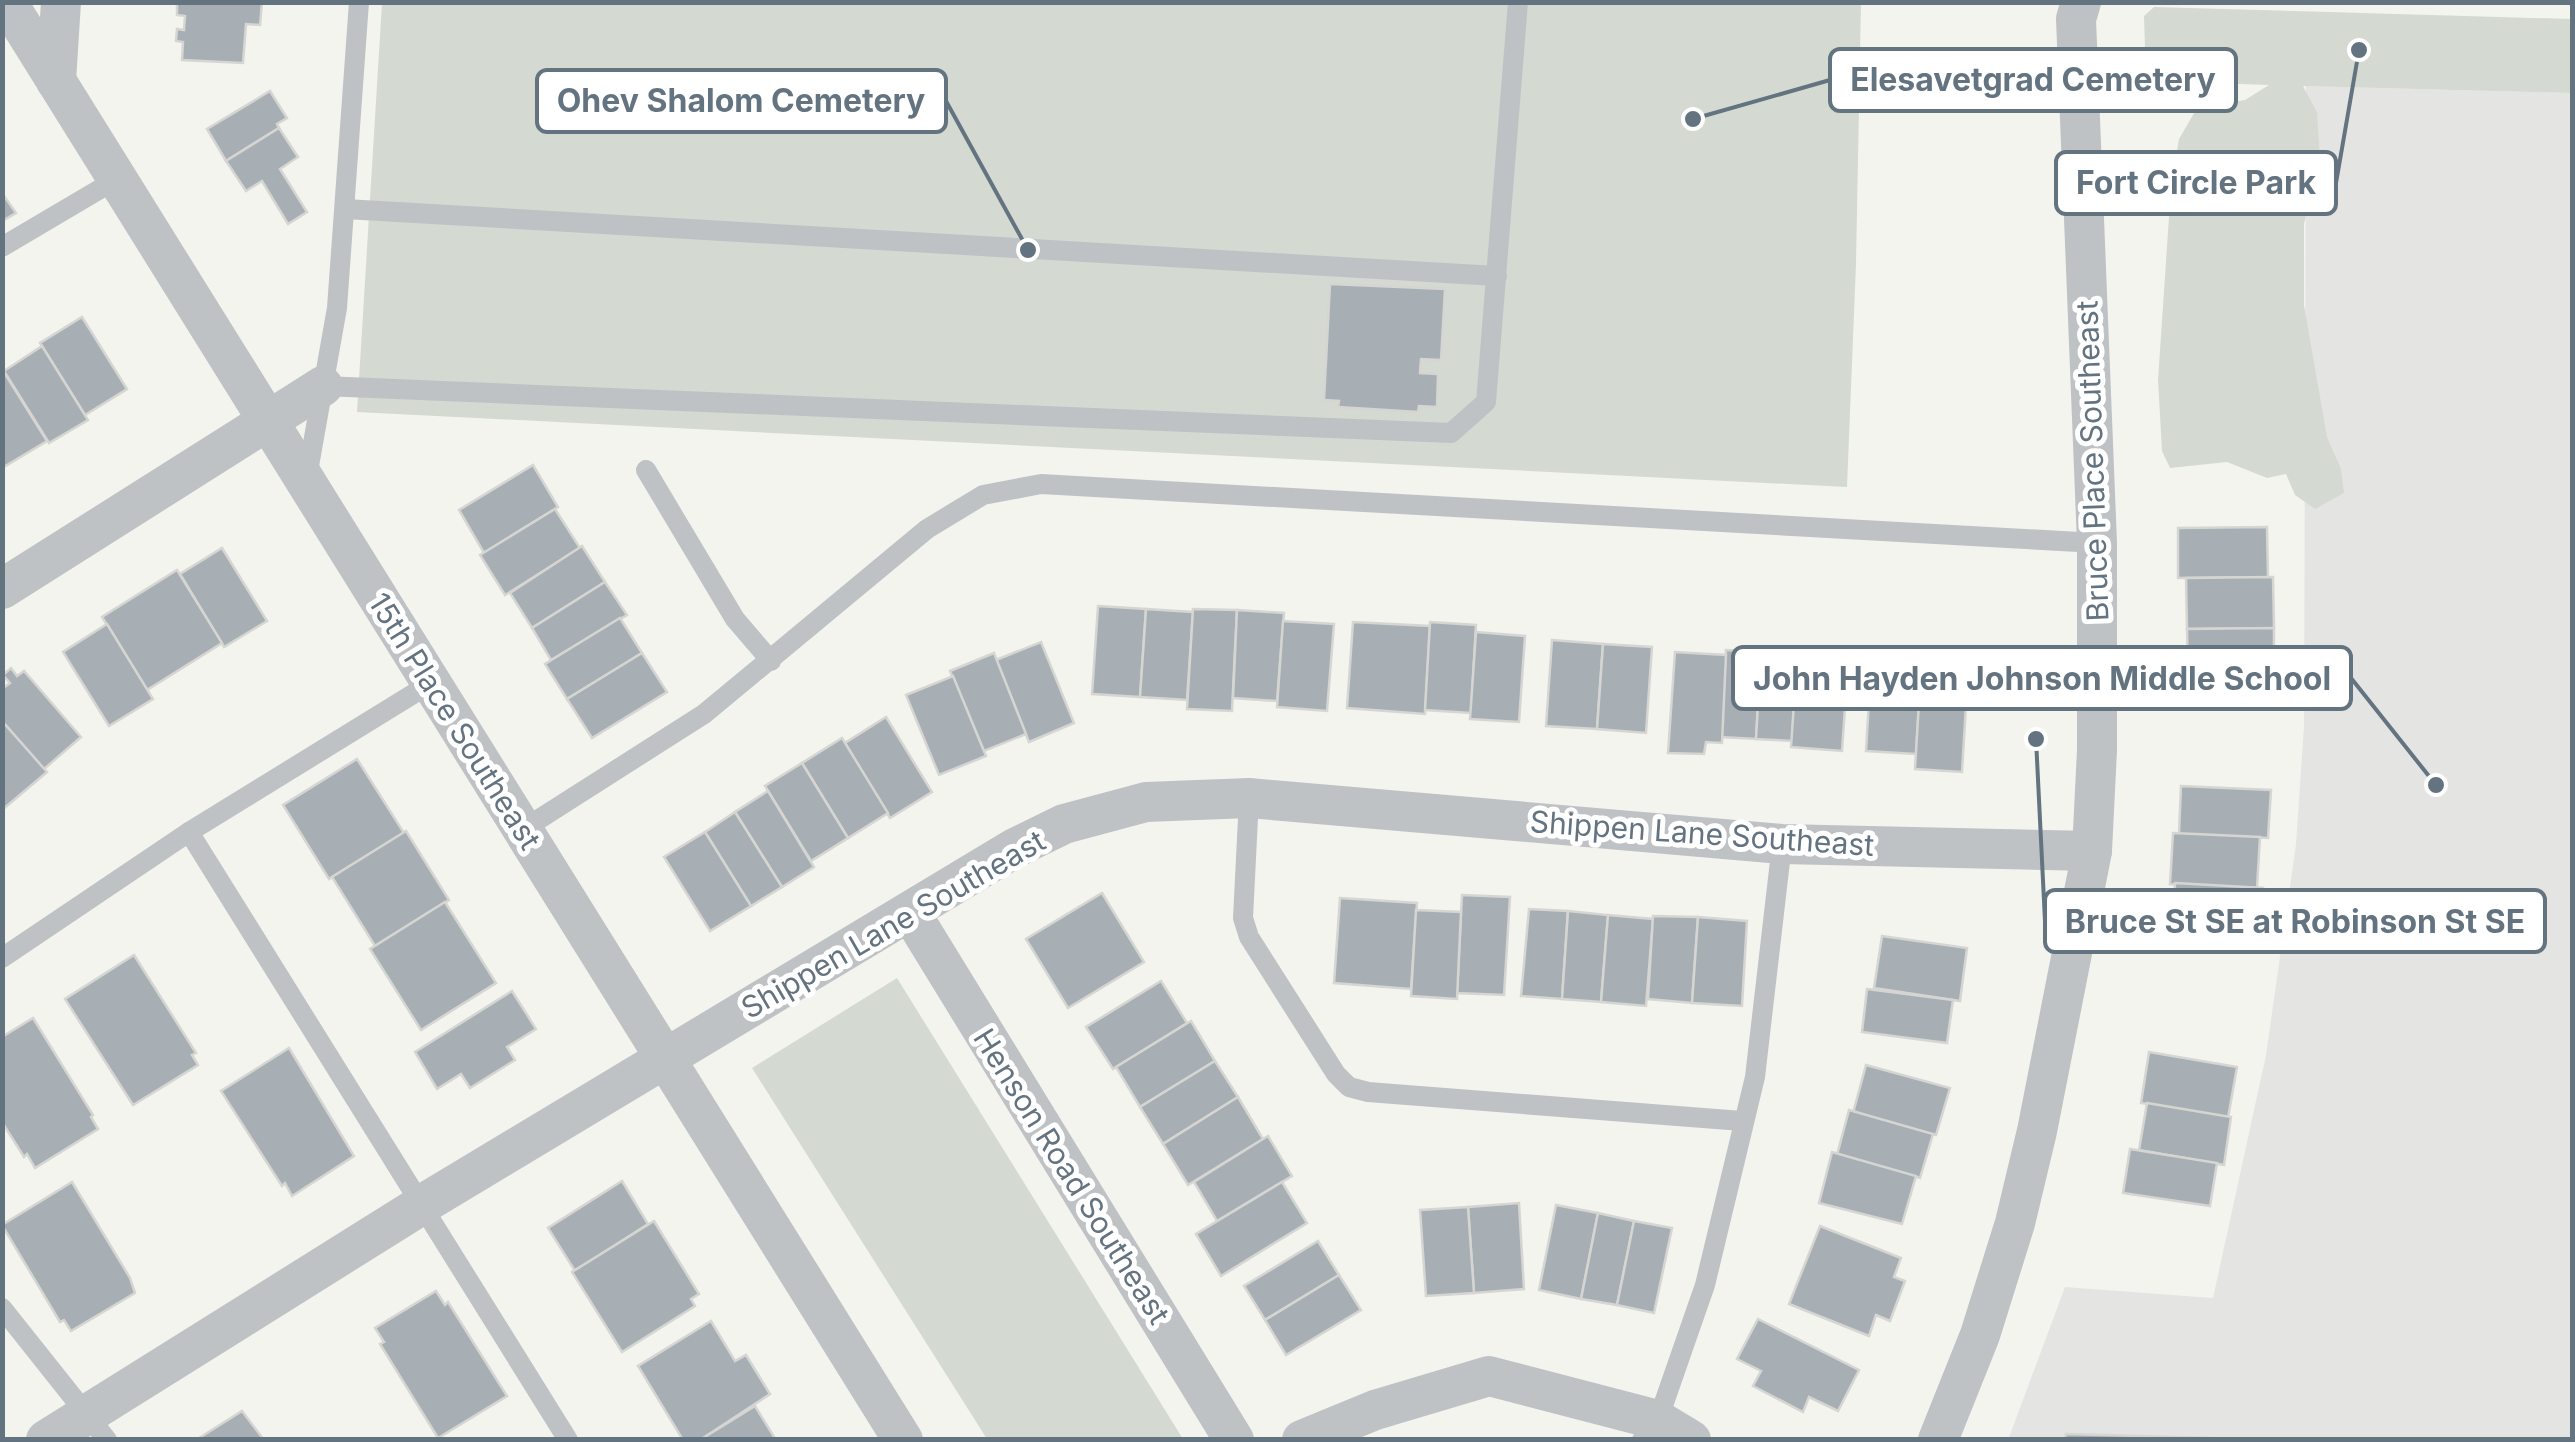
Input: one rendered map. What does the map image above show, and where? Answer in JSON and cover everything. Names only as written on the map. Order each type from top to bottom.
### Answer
[{"type":"street","name":"15th Place Southeast","points":[[7,2],[904,1440]]},
{"type":"street","points":[[56,81],[61,2]]},
{"type":"street","name":"Bruce Place Southeast","points":[[1938,1440],[1980,1335],[2015,1223],[2092,851],[2097,750],[2097,543],[2076,19],[2080,2]]},
{"type":"street","points":[[2,589],[323,386]]},
{"type":"street","name":"Shippen Lane Southeast","points":[[46,1440],[97,1427],[423,1204],[1016,848],[1064,824],[1146,802],[1248,798],[1782,844],[2092,851]]},
{"type":"street","name":"Henson Road Southeast","points":[[910,912],[1234,1440]]},
{"type":"street","points":[[1302,1440],[1375,1410],[1489,1376],[1663,1433]]},
{"type":"lane","points":[[306,484],[337,308],[359,2]]},
{"type":"lane","points":[[323,386],[1450,433],[1486,402],[1518,2]]},
{"type":"lane","points":[[2,248],[116,179]]},
{"type":"lane","points":[[345,209],[1498,276]]},
{"type":"lane","points":[[646,470],[736,619],[770,662]]},
{"type":"lane","points":[[522,830],[704,714],[927,529],[983,495],[1041,484],[2097,543]]},
{"type":"lane","points":[[2,958],[189,832],[432,683]]},
{"type":"lane","points":[[1248,798],[1244,918],[1249,937],[1336,1074],[1349,1087],[1368,1092],[1742,1121]]},
{"type":"lane","points":[[189,832],[568,1440]]},
{"type":"lane","points":[[1663,1433],[1705,1285],[1755,1077],[1782,844]]},
{"type":"lane","points":[[2,1308],[97,1427]]},
{"type":"shaded area","points":[[382,3],[1861,3],[1847,487],[357,412]]},
{"type":"shaded area","points":[[2154,7],[2572,19],[2572,93],[2303,86],[2317,112],[2320,159],[2304,224],[2304,305],[2327,437],[2341,469],[2344,493],[2315,509],[2295,495],[2286,474],[2267,478],[2227,462],[2170,468],[2162,451],[2158,380],[2171,187],[2179,139],[2197,108],[2245,100],[2269,85],[2146,81],[2144,16]]},
{"type":"shaded area","points":[[2306,86],[2572,93],[2572,1439],[2008,1440],[2065,1287],[2213,1298],[2266,1055],[2296,844],[2304,726]]},
{"type":"shaded area","points":[[897,978],[1183,1439],[987,1439],[752,1068]]},
{"type":"building","points":[[177,2],[262,2],[260,25],[246,24],[243,63],[182,60],[183,42],[176,41],[177,29],[184,30],[185,16],[177,15]]},
{"type":"building","points":[[270,91],[287,118],[277,124],[279,128],[226,161],[207,129]]},
{"type":"building","points":[[279,128],[298,157],[280,169],[307,212],[288,224],[262,181],[246,191],[226,161]]},
{"type":"building","points":[[2,193],[16,213],[2,221]]},
{"type":"building","points":[[1330,284],[1445,289],[1441,360],[1421,359],[1420,373],[1438,374],[1437,407],[1419,406],[1418,412],[1338,407],[1339,401],[1324,400]]},
{"type":"building","points":[[82,317],[127,389],[85,415],[40,343]]},
{"type":"building","points":[[42,346],[88,420],[49,443],[4,371]]},
{"type":"building","points":[[2,369],[47,441],[2,468]]},
{"type":"building","points":[[533,465],[558,507],[484,553],[459,510]]},
{"type":"building","points":[[555,509],[580,548],[505,595],[480,555]]},
{"type":"building","points":[[2267,527],[2268,577],[2178,578],[2178,528]]},
{"type":"building","points":[[582,546],[605,582],[532,628],[510,593]]},
{"type":"building","points":[[222,548],[267,621],[224,647],[180,574]]},
{"type":"building","points":[[177,570],[222,643],[147,690],[102,617]]},
{"type":"building","points":[[2273,577],[2274,628],[2187,629],[2186,578]]},
{"type":"building","points":[[605,582],[627,615],[551,660],[532,628]]},
{"type":"building","points":[[1098,606],[1146,609],[1140,697],[1092,694]]},
{"type":"building","points":[[1146,609],[1193,612],[1187,700],[1140,697]]},
{"type":"building","points":[[1193,609],[1237,610],[1232,711],[1187,709]]},
{"type":"building","points":[[1237,610],[1284,613],[1277,701],[1233,698]]},
{"type":"building","points":[[620,618],[642,653],[567,699],[545,664]]},
{"type":"building","points":[[1283,621],[1334,624],[1327,711],[1277,707]]},
{"type":"building","points":[[1353,622],[1430,626],[1425,714],[1347,708]]},
{"type":"building","points":[[1430,622],[1476,625],[1471,713],[1425,710]]},
{"type":"building","points":[[107,624],[153,699],[109,726],[63,652]]},
{"type":"building","points":[[2274,628],[2274,673],[2188,675],[2187,629]]},
{"type":"building","points":[[1476,632],[1525,636],[1519,722],[1470,719]]},
{"type":"building","points":[[1552,640],[1603,644],[1597,729],[1546,726]]},
{"type":"building","points":[[1041,642],[1074,723],[1029,742],[996,660]]},
{"type":"building","points":[[1603,644],[1652,647],[1646,733],[1597,729]]},
{"type":"building","points":[[1726,650],[1761,652],[1756,739],[1720,737]]},
{"type":"building","points":[[1675,652],[1726,655],[1722,743],[1706,742],[1704,754],[1668,753]]},
{"type":"building","points":[[1761,652],[1797,654],[1792,741],[1756,739]]},
{"type":"building","points":[[642,653],[667,692],[592,738],[567,699]]},
{"type":"building","points":[[994,653],[1026,734],[984,751],[950,671]]},
{"type":"building","points":[[1797,660],[1848,664],[1842,751],[1791,747]]},
{"type":"building","points":[[1871,667],[1921,669],[1916,754],[1866,751]]},
{"type":"building","points":[[11,668],[17,676],[24,671],[81,737],[44,769],[2,721],[2,689],[10,683],[3,675]]},
{"type":"building","points":[[1921,669],[1968,672],[1962,772],[1915,769]]},
{"type":"building","points":[[953,676],[986,756],[939,775],[906,695]]},
{"type":"building","points":[[886,717],[932,792],[890,818],[845,743]]},
{"type":"building","points":[[2,721],[47,772],[2,810]]},
{"type":"building","points":[[842,738],[888,813],[848,838],[802,763]]},
{"type":"building","points":[[357,759],[404,833],[329,879],[283,805]]},
{"type":"building","points":[[802,763],[848,838],[811,861],[765,786]]},
{"type":"building","points":[[2181,786],[2271,790],[2268,838],[2179,834]]},
{"type":"building","points":[[768,791],[814,867],[782,887],[735,812]]},
{"type":"building","points":[[735,812],[782,887],[751,906],[705,832]]},
{"type":"building","points":[[406,831],[449,900],[375,946],[332,877]]},
{"type":"building","points":[[705,832],[751,906],[710,931],[664,857]]},
{"type":"building","points":[[2173,833],[2260,837],[2257,888],[2170,884]]},
{"type":"building","points":[[2175,883],[2263,888],[2260,938],[2173,933]]},
{"type":"building","points":[[1102,893],[1144,962],[1068,1008],[1026,939]]},
{"type":"building","points":[[1462,895],[1510,897],[1504,995],[1457,993]]},
{"type":"building","points":[[1340,898],[1417,903],[1411,989],[1334,983]]},
{"type":"building","points":[[445,902],[496,983],[421,1030],[370,949]]},
{"type":"building","points":[[1529,909],[1568,911],[1562,999],[1521,996]]},
{"type":"building","points":[[1416,910],[1461,912],[1457,999],[1411,996]]},
{"type":"building","points":[[1568,911],[1608,915],[1601,1002],[1562,999]]},
{"type":"building","points":[[1608,915],[1653,919],[1646,1006],[1601,1002]]},
{"type":"building","points":[[1653,916],[1698,917],[1692,1003],[1648,999]]},
{"type":"building","points":[[1698,917],[1747,921],[1742,1006],[1692,1003]]},
{"type":"building","points":[[1882,936],[1967,948],[1960,1001],[1874,988]]},
{"type":"building","points":[[134,955],[196,1053],[192,1055],[198,1065],[133,1105],[65,999]]},
{"type":"building","points":[[1161,981],[1187,1023],[1113,1069],[1086,1027]]},
{"type":"building","points":[[1867,989],[1953,1000],[1947,1043],[1862,1032]]},
{"type":"building","points":[[512,991],[536,1029],[507,1047],[515,1060],[470,1088],[461,1074],[437,1089],[415,1052]]},
{"type":"building","points":[[33,1018],[98,1129],[35,1168],[2,1122],[2,1037]]},
{"type":"building","points":[[1191,1021],[1215,1061],[1140,1107],[1116,1067]]},
{"type":"building","points":[[289,1048],[354,1156],[292,1196],[221,1091]]},
{"type":"building","points":[[2149,1052],[2237,1067],[2228,1118],[2141,1103]]},
{"type":"building","points":[[1215,1061],[1238,1097],[1163,1144],[1140,1107]]},
{"type":"building","points":[[1866,1065],[1950,1088],[1936,1135],[1853,1113]]},
{"type":"building","points":[[1238,1097],[1263,1139],[1188,1185],[1163,1144]]},
{"type":"building","points":[[2147,1103],[2231,1117],[2224,1165],[2139,1150]]},
{"type":"building","points":[[1849,1110],[1933,1134],[1920,1178],[1837,1155]]},
{"type":"building","points":[[1268,1136],[1292,1176],[1217,1221],[1194,1182]]},
{"type":"building","points":[[2130,1149],[2217,1163],[2210,1206],[2123,1193]]},
{"type":"building","points":[[1832,1152],[1916,1176],[1902,1224],[1819,1203]]},
{"type":"building","points":[[622,1181],[648,1224],[575,1271],[548,1228]]},
{"type":"building","points":[[72,1182],[130,1278],[135,1293],[71,1331],[64,1320],[60,1322],[2,1225]]},
{"type":"building","points":[[1282,1182],[1307,1223],[1221,1276],[1196,1234]]},
{"type":"building","points":[[1519,1203],[1524,1289],[1474,1293],[1468,1207]]},
{"type":"building","points":[[1556,1205],[1598,1213],[1581,1299],[1539,1290]]},
{"type":"building","points":[[1468,1207],[1474,1293],[1426,1296],[1420,1210]]},
{"type":"building","points":[[1598,1213],[1634,1221],[1617,1305],[1581,1299]]},
{"type":"building","points":[[654,1221],[699,1294],[691,1299],[695,1306],[622,1352],[572,1272]]},
{"type":"building","points":[[1634,1221],[1672,1228],[1654,1313],[1617,1305]]},
{"type":"building","points":[[1820,1226],[1901,1258],[1894,1277],[1905,1281],[1890,1321],[1876,1315],[1869,1336],[1789,1304]]},
{"type":"building","points":[[1318,1241],[1339,1275],[1265,1320],[1244,1286]]},
{"type":"building","points":[[1339,1275],[1361,1310],[1286,1355],[1265,1320]]},
{"type":"building","points":[[436,1291],[445,1305],[448,1302],[507,1396],[438,1438],[380,1344],[384,1342],[375,1328]]},
{"type":"building","points":[[1758,1319],[1859,1370],[1838,1411],[1809,1397],[1803,1412],[1753,1386],[1761,1371],[1737,1359]]},
{"type":"building","points":[[711,1321],[735,1361],[746,1355],[770,1394],[700,1440],[683,1440],[638,1366]]},
{"type":"building","points":[[755,1406],[776,1440],[700,1440]]},
{"type":"building","points":[[242,1411],[264,1440],[196,1440]]},
{"type":"building","points":[[2066,1434],[2285,1440],[2064,1440]]},
{"type":"place","name":"Fort Circle Park","points":[[2359,50]]},
{"type":"place","name":"Elesavetgrad Cemetery","points":[[1693,119]]},
{"type":"place","name":"Ohev Shalom Cemetery","points":[[1028,250]]},
{"type":"place","name":"Bruce St SE at Robinson St SE","points":[[2036,739]]},
{"type":"place","name":"John Hayden Johnson Middle School","points":[[2436,785]]}]
